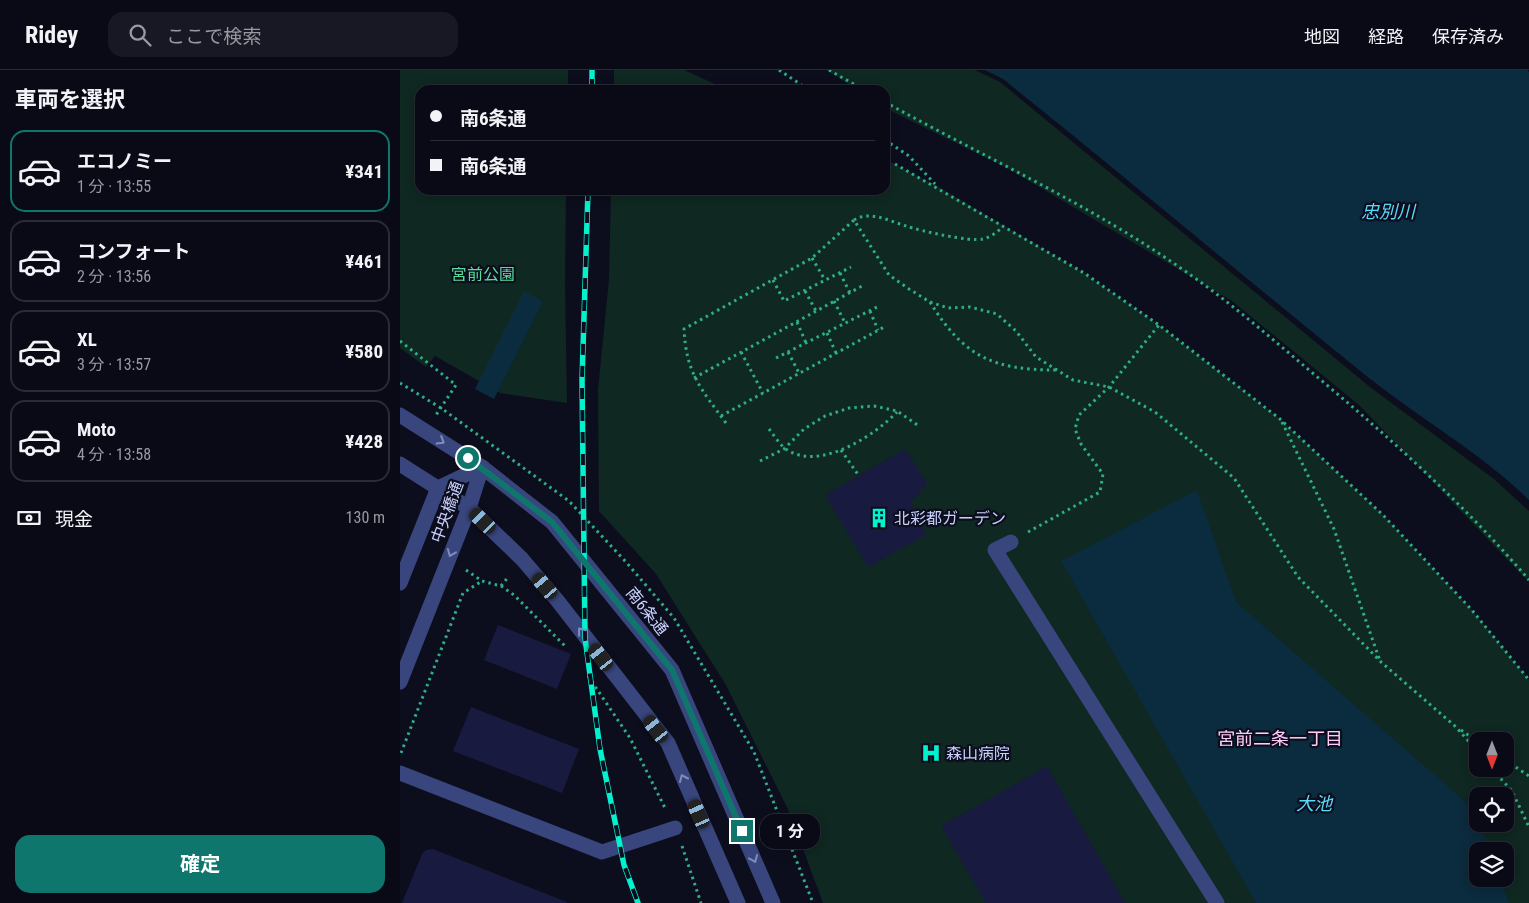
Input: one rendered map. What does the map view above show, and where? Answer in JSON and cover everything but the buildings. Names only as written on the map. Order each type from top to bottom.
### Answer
[{"type":"street","name":"南6条通","points":[[400,415],[482,467],[552,522],[672,670],[773,903]]},
{"type":"street","points":[[400,464],[470,508],[522,559],[557,600],[668,743],[738,903]]},
{"type":"street","name":"中央橋通","points":[[400,583],[438,488],[482,467]]},
{"type":"street","name":"中央橋通","points":[[400,682],[470,508],[482,467]]},
{"type":"street","points":[[1011,542],[995,550],[1217,903]]},
{"type":"street","points":[[400,773],[602,852],[676,828]]},
{"type":"path","points":[[779,70],[802,85]]},
{"type":"path","points":[[829,70],[855,85]]},
{"type":"path","points":[[890,105],[1023,174],[1135,239],[1190,274],[1256,325],[1353,407],[1435,480],[1506,553],[1529,580]]},
{"type":"path","points":[[890,143],[909,156],[937,186]]},
{"type":"path","points":[[895,164],[937,186],[1003,227],[1084,273],[1159,325],[1280,419],[1383,515],[1472,609],[1529,680]]},
{"type":"path","points":[[726,423],[694,378],[684,347],[684,329],[812,258],[854,220],[861,216],[871,215],[909,227],[972,239],[983,239],[996,233],[1003,227]]},
{"type":"path","points":[[854,220],[889,275],[930,302],[948,308],[970,307],[997,314],[1016,331],[1036,357],[1073,380],[1109,387],[1155,412],[1234,478],[1298,576],[1380,662],[1469,736]]},
{"type":"path","points":[[812,258],[824,280]]},
{"type":"path","points":[[772,280],[784,301],[851,267]]},
{"type":"path","points":[[840,273],[850,293]]},
{"type":"path","points":[[694,378],[862,286]]},
{"type":"path","points":[[805,291],[816,311]]},
{"type":"path","points":[[834,301],[845,324]]},
{"type":"path","points":[[930,302],[945,326],[978,355],[1004,366],[1026,370],[1057,370]]},
{"type":"path","points":[[776,358],[877,307]]},
{"type":"path","points":[[870,311],[878,330]]},
{"type":"path","points":[[796,322],[806,343]]},
{"type":"path","points":[[1011,542],[1100,492],[1104,474],[1082,444],[1075,429],[1079,415],[1109,387],[1159,325]]},
{"type":"path","points":[[721,416],[886,326]]},
{"type":"path","points":[[827,333],[836,353]]},
{"type":"path","points":[[400,341],[456,385],[440,408]]},
{"type":"path","points":[[741,352],[762,393]]},
{"type":"path","points":[[788,352],[799,373]]},
{"type":"path","points":[[760,461],[784,448],[804,429],[824,416],[849,408],[874,406],[897,411],[919,426]]},
{"type":"path","points":[[769,429],[784,448],[795,454],[824,456],[841,450],[873,433],[886,424],[897,411]]},
{"type":"path","points":[[1280,419],[1334,529],[1380,662]]},
{"type":"path","points":[[841,450],[859,476]]},
{"type":"path","points":[[400,755],[462,593],[482,582],[501,586],[514,595],[567,649]]},
{"type":"path","points":[[585,672],[630,738],[676,828],[701,903]]},
{"type":"path","points":[[1456,727],[1469,742]]},
{"type":"path","points":[[1514,766],[1529,776]]},
{"type":"path","points":[[1500,778],[1512,791],[1529,827]]},
{"type":"green space","name":"宮前公園","points":[[400,70],[568,70],[568,85],[415,85],[415,195],[566,195],[567,403],[500,393],[435,356],[426,367],[400,348]]},
{"type":"green space","points":[[614,70],[684,70],[717,85],[614,85]]},
{"type":"green space","points":[[827,70],[975,70],[1000,82],[1370,387],[1494,479],[1529,511],[1529,582],[1359,405],[1232,301],[1007,168],[890,110],[890,85],[850,85]]},
{"type":"green space","points":[[890,162],[937,186],[1084,273],[1159,325],[1280,419],[1383,515],[1471,609],[1529,680],[1529,903],[823,903],[788,809],[726,685],[656,574],[599,511],[598,390],[609,279],[611,195],[890,195]]},
{"type":"water","name":"忠別川","points":[[985,70],[1527,70],[1529,72],[1529,500],[1491,467],[1369,378],[1003,79]]},
{"type":"water","points":[[524,291],[543,301],[494,399],[475,389]]},
{"type":"water","name":"大池","points":[[1197,490],[1236,602],[1469,805],[1469,832],[1483,832],[1487,842],[1469,842],[1469,887],[1503,887],[1509,903],[1256,903],[1061,561]]},
{"type":"railway","points":[[592,70],[592,85]]},
{"type":"railway","points":[[588,195],[582,380],[585,638],[600,749],[624,865],[638,903]]},
{"type":"place","name":"北彩都ガーデン","points":[[879,518]]},
{"type":"place","name":"森山病院","points":[[931,753]]},
{"type":"district","name":"宮前二条一丁目","points":[[1280,738]]},
{"type":"route","points":[[468,458],[552,522],[672,670],[742,831]]}]
